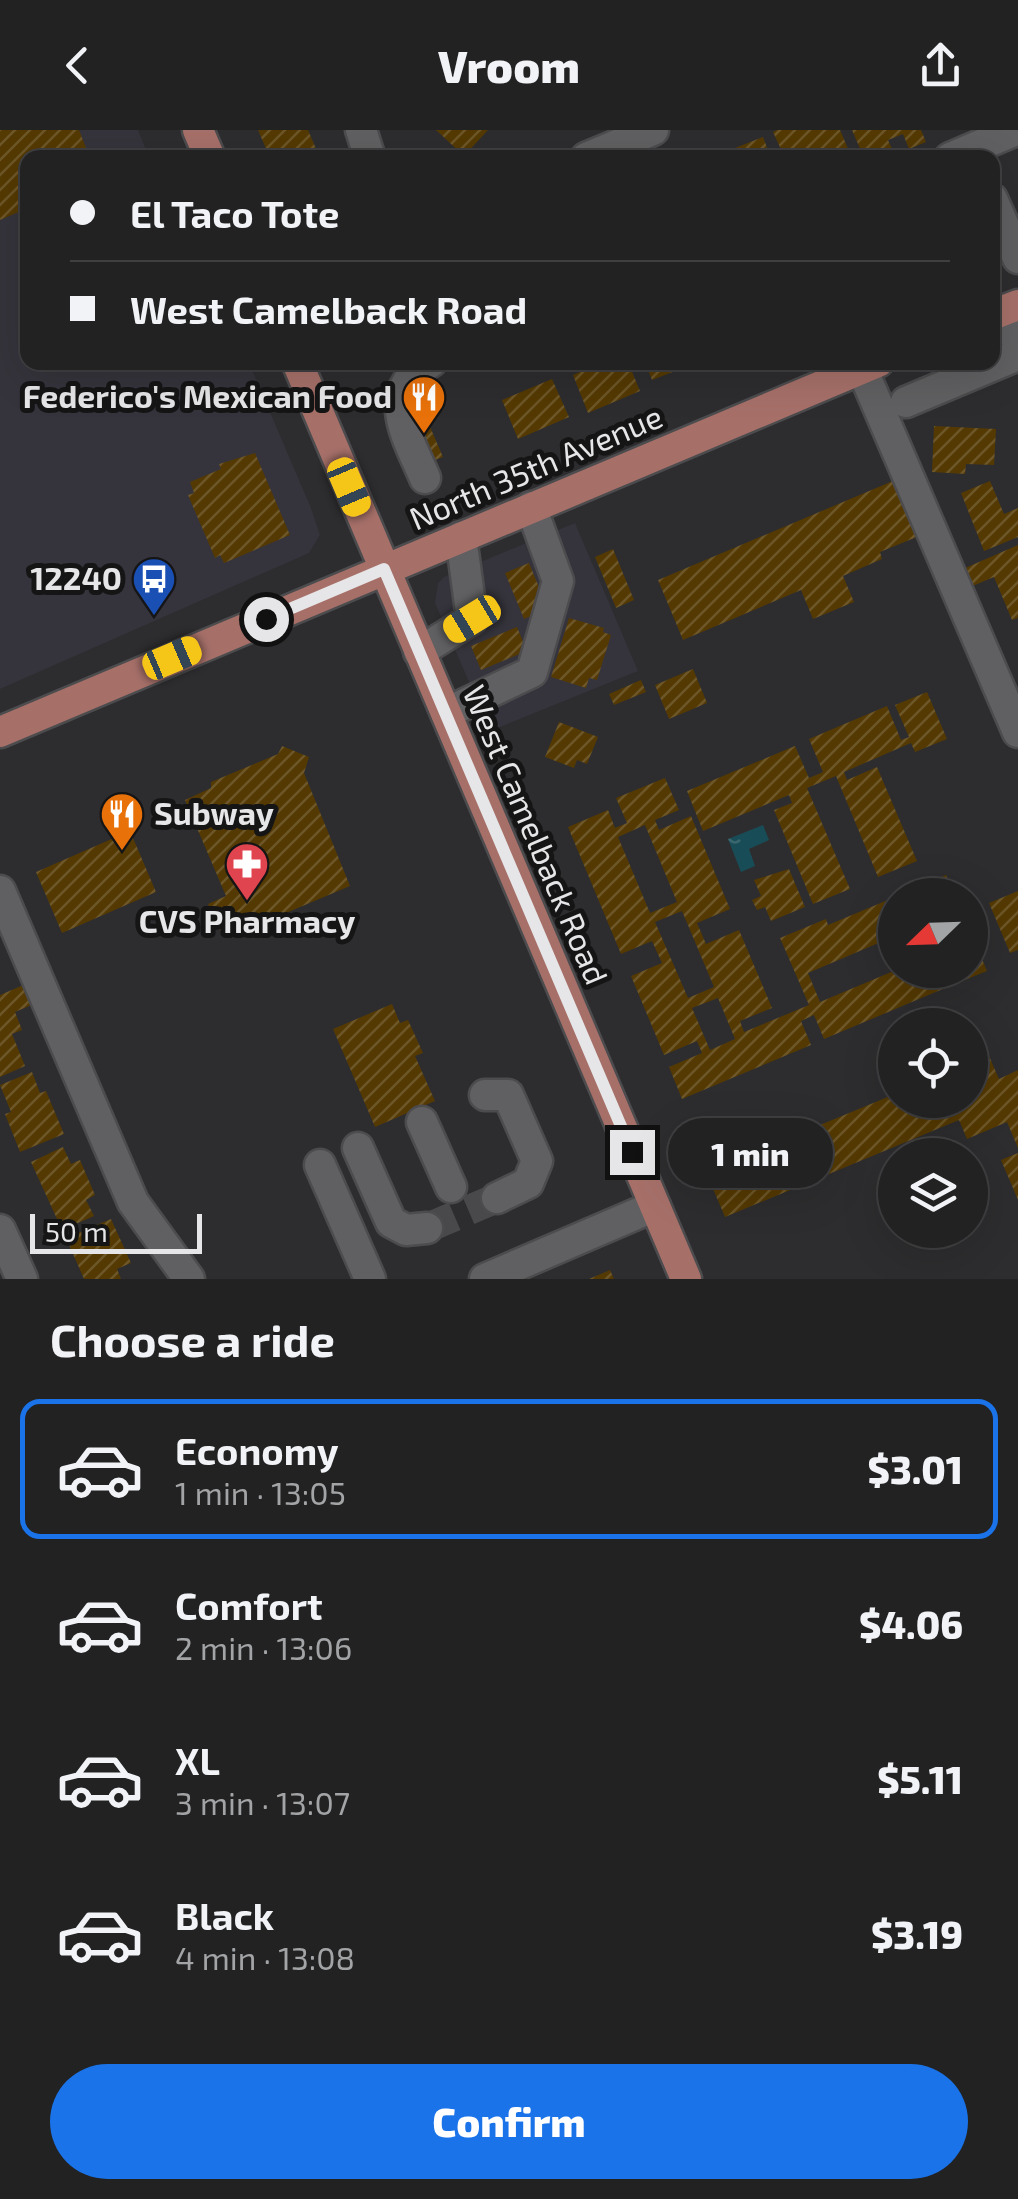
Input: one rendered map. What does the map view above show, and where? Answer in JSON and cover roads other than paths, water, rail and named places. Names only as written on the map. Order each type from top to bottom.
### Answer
[{"type":"main road","name":"West Camelback Road","points":[[299,370],[686,1279]]},
{"type":"main road","name":"North 35th Avenue","points":[[0,732],[860,370]]},
{"type":"street","points":[[965,148],[1016,130]]},
{"type":"street","points":[[604,150],[647,131]]},
{"type":"street","points":[[1000,217],[1018,258]]},
{"type":"street","points":[[1005,310],[1018,342]]},
{"type":"street","points":[[420,370],[409,378],[400,406],[402,424],[425,478]]},
{"type":"street","points":[[872,370],[1018,732]]},
{"type":"street","points":[[906,402],[981,370]]},
{"type":"street","points":[[446,713],[532,672],[558,581],[531,507]]},
{"type":"street","points":[[419,652],[472,619],[461,537]]},
{"type":"street","points":[[0,891],[133,1202],[189,1279]]},
{"type":"street","points":[[484,1095],[508,1095],[537,1162],[528,1183],[497,1198]]},
{"type":"street","points":[[422,1122],[451,1187]]},
{"type":"street","points":[[358,1148],[391,1222],[406,1230],[426,1228]]},
{"type":"street","points":[[320,1164],[370,1279]]},
{"type":"street","points":[[485,1279],[655,1206]]},
{"type":"street","points":[[0,1230],[22,1279]]},
{"type":"water","points":[[763,825],[769,840],[749,849],[755,866],[741,872],[728,839]]},
{"type":"tunnel","points":[[427,1228],[497,1198]]},
{"type":"place","name":"Federico's Mexican Food","points":[[424,435]]},
{"type":"place","name":"12240","points":[[154,617]]},
{"type":"place","name":"Subway","points":[[122,852]]},
{"type":"place","name":"CVS Pharmacy","points":[[247,902]]}]
